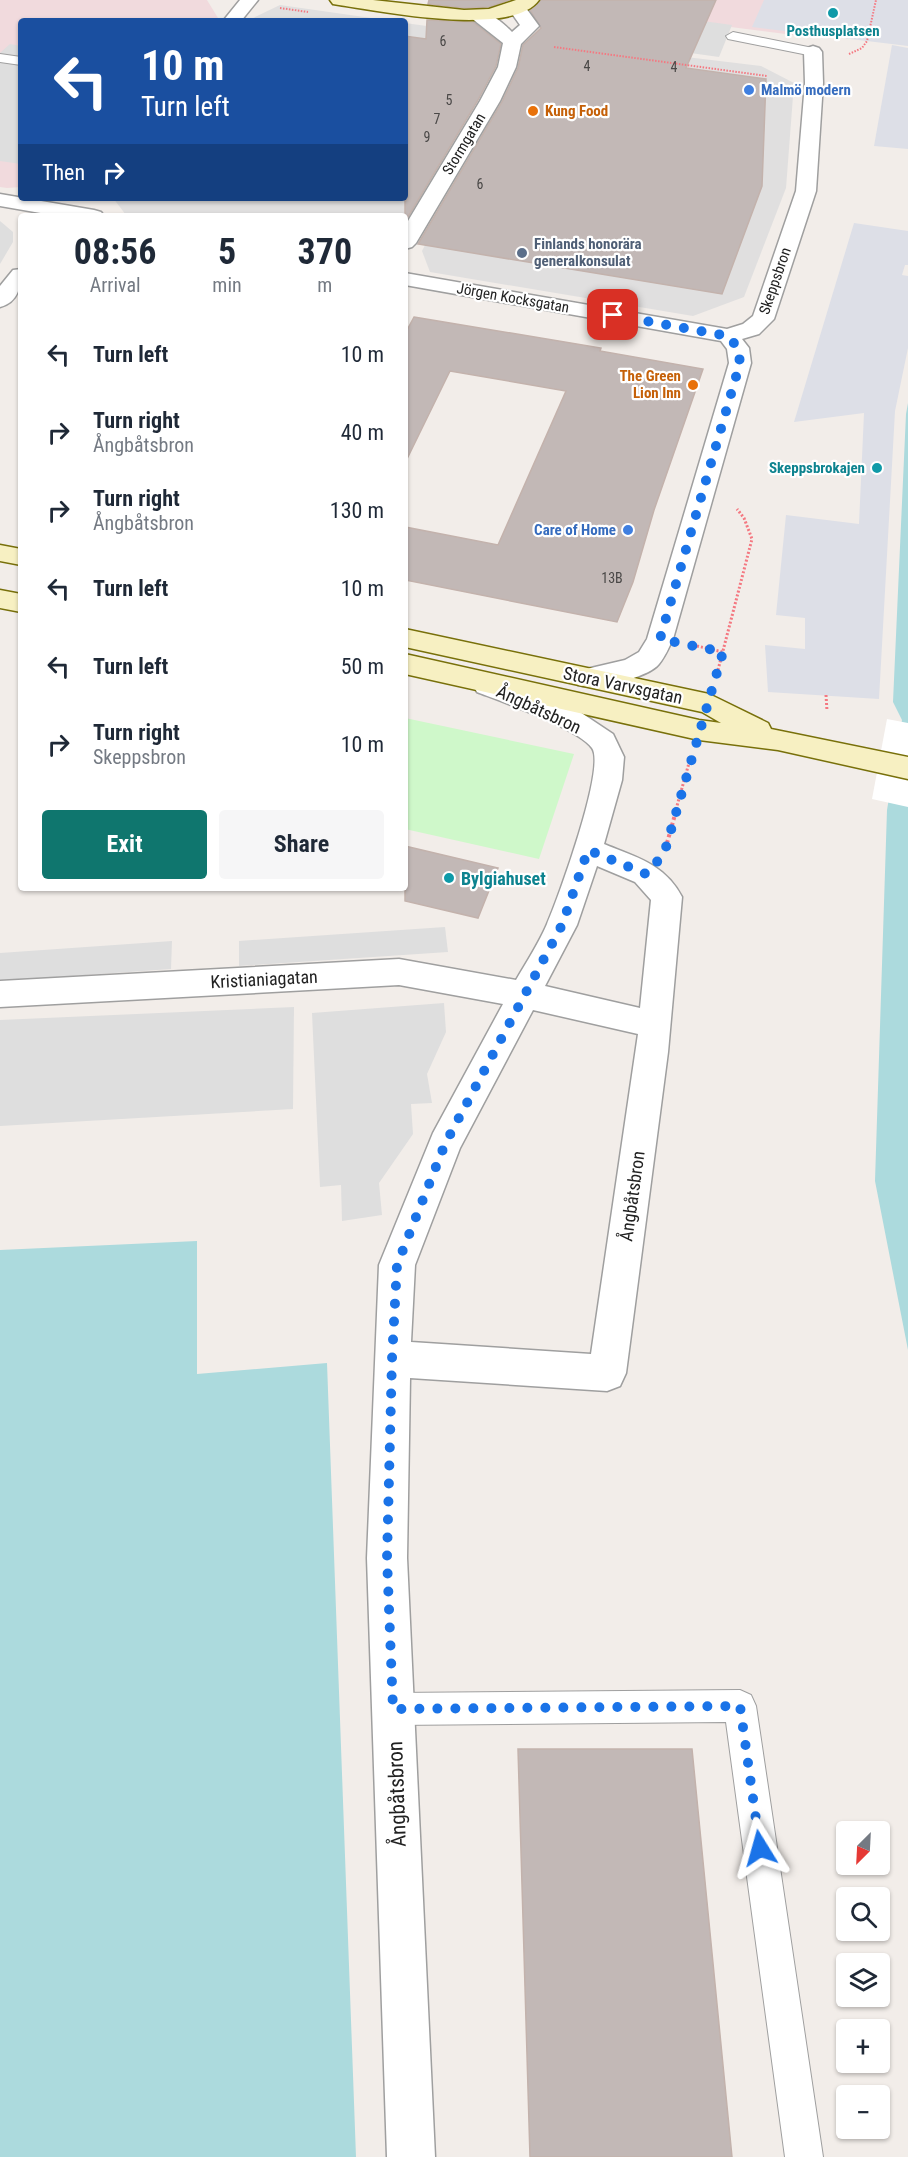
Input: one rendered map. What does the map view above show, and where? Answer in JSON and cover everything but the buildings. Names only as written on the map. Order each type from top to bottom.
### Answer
[{"type":"street","points":[[339,0],[487,16],[524,4]]},
{"type":"street","points":[[234,18],[247,2]]},
{"type":"street","name":"Stormgatan","points":[[408,238],[490,101],[507,67],[512,42],[530,26],[524,4]]},
{"type":"street","points":[[487,16],[512,42]]},
{"type":"street","name":"Skeppsbron","points":[[728,336],[751,329],[763,319],[806,191],[814,83],[813,52]]},
{"type":"street","points":[[0,200],[75,209]]},
{"type":"street","points":[[0,300],[18,279]]},
{"type":"street","name":"Jörgen Kocksgatan","points":[[408,280],[728,336]]},
{"type":"street","points":[[588,678],[633,668],[649,659],[660,639],[740,363],[738,348],[728,336]]},
{"type":"street","points":[[0,553],[18,556]]},
{"type":"street","points":[[0,599],[18,602]]},
{"type":"street","name":"Stora Varvsgatan","points":[[408,639],[708,704],[778,740]]},
{"type":"street","name":"Stora Varvsgatan","points":[[408,665],[699,730],[778,740]]},
{"type":"street","name":"Ångbåtsbron","points":[[411,2157],[387,1558],[397,1265],[445,1144],[527,995],[562,925],[588,850],[608,780],[610,757],[603,741],[570,719],[469,677]]},
{"type":"street","points":[[778,740],[908,768]]},
{"type":"street","name":"Ångbåtsbron","points":[[392,1359],[607,1373],[655,1025],[667,897],[646,874],[588,850]]},
{"type":"street","name":"Kristianiagatan","points":[[0,994],[399,972],[527,995],[655,1025]]},
{"type":"lane","points":[[733,36],[813,52]]},
{"type":"lane","points":[[0,58],[18,61]]},
{"type":"lane","points":[[393,1709],[740,1706],[804,2157]]},
{"type":"path","points":[[512,42],[823,84],[823,71],[829,64],[862,48],[867,41],[876,0]]},
{"type":"path","points":[[247,2],[312,13]]},
{"type":"path","points":[[708,704],[752,539],[744,518],[737,509]]},
{"type":"path","points":[[660,639],[723,652]]},
{"type":"path","points":[[826,695],[827,711]]},
{"type":"path","points":[[646,874],[664,854],[699,730]]},
{"type":"shaded area","points":[[0,0],[207,0],[218,18],[18,18],[18,187],[0,187]]},
{"type":"shaded area","points":[[561,0],[831,0],[817,38],[558,5]]},
{"type":"shaded area","name":"Posthusplatsen","points":[[764,0],[908,0],[908,46],[752,27]]},
{"type":"shaded area","points":[[280,5],[371,18],[253,18]]},
{"type":"shaded area","points":[[586,5],[732,25],[719,57],[569,36]]},
{"type":"shaded area","points":[[408,23],[477,33],[406,213],[124,213],[115,201],[408,201]]},
{"type":"shaded area","points":[[553,41],[761,66],[794,83],[786,188],[744,297],[693,316],[430,272],[422,251],[517,65]]},
{"type":"shaded area","points":[[10,44],[18,45],[18,164],[0,161],[0,53]]},
{"type":"shaded area","points":[[892,45],[908,48],[908,149],[874,146]]},
{"type":"shaded area","points":[[0,221],[13,232],[13,242],[0,264]]},
{"type":"shaded area","name":"Skeppsbrokajen","points":[[854,223],[908,231],[908,265],[905,265],[902,275],[908,276],[908,348],[895,411],[879,699],[768,692],[765,645],[805,649],[805,618],[776,615],[786,515],[859,524],[864,413],[794,422]]},
{"type":"shaded area","points":[[445,927],[448,952],[239,966],[239,941]]},
{"type":"shaded area","points":[[172,941],[171,969],[0,981],[0,953]]},
{"type":"shaded area","points":[[444,1003],[446,1032],[427,1074],[432,1103],[411,1104],[413,1134],[379,1183],[382,1215],[342,1221],[341,1185],[320,1187],[312,1013]]},
{"type":"shaded area","points":[[294,1007],[293,1109],[0,1126],[0,1020]]},
{"type":"green space","points":[[408,719],[574,754],[539,859],[408,830]]},
{"type":"water","points":[[908,403],[908,1350],[875,1181],[887,810],[902,720],[893,702]]},
{"type":"water","points":[[197,1241],[197,1374],[327,1363],[356,2157],[0,2157],[0,1250]]},
{"type":"pier","points":[[887,719],[908,723],[908,807],[872,799]]},
{"type":"place","name":"Posthusplatsen","points":[[833,13]]},
{"type":"place","name":"Malmö modern","points":[[749,90]]},
{"type":"place","name":"Kung Food","points":[[533,111]]},
{"type":"place","name":"Finlands honorära generalkonsulat","points":[[522,253]]},
{"type":"place","name":"The Green Lion Inn","points":[[693,385]]},
{"type":"place","name":"Skeppsbrokajen","points":[[877,468]]},
{"type":"place","name":"Care of Home","points":[[628,530]]},
{"type":"place","name":"Bylgiahuset","points":[[449,878]]},
{"type":"route","points":[[613,315],[728,336],[738,348],[740,363],[660,639],[723,652],[664,854],[646,874],[588,850],[562,925],[527,995],[445,1144],[397,1265],[387,1558],[393,1709],[740,1706],[760,1848]]}]
